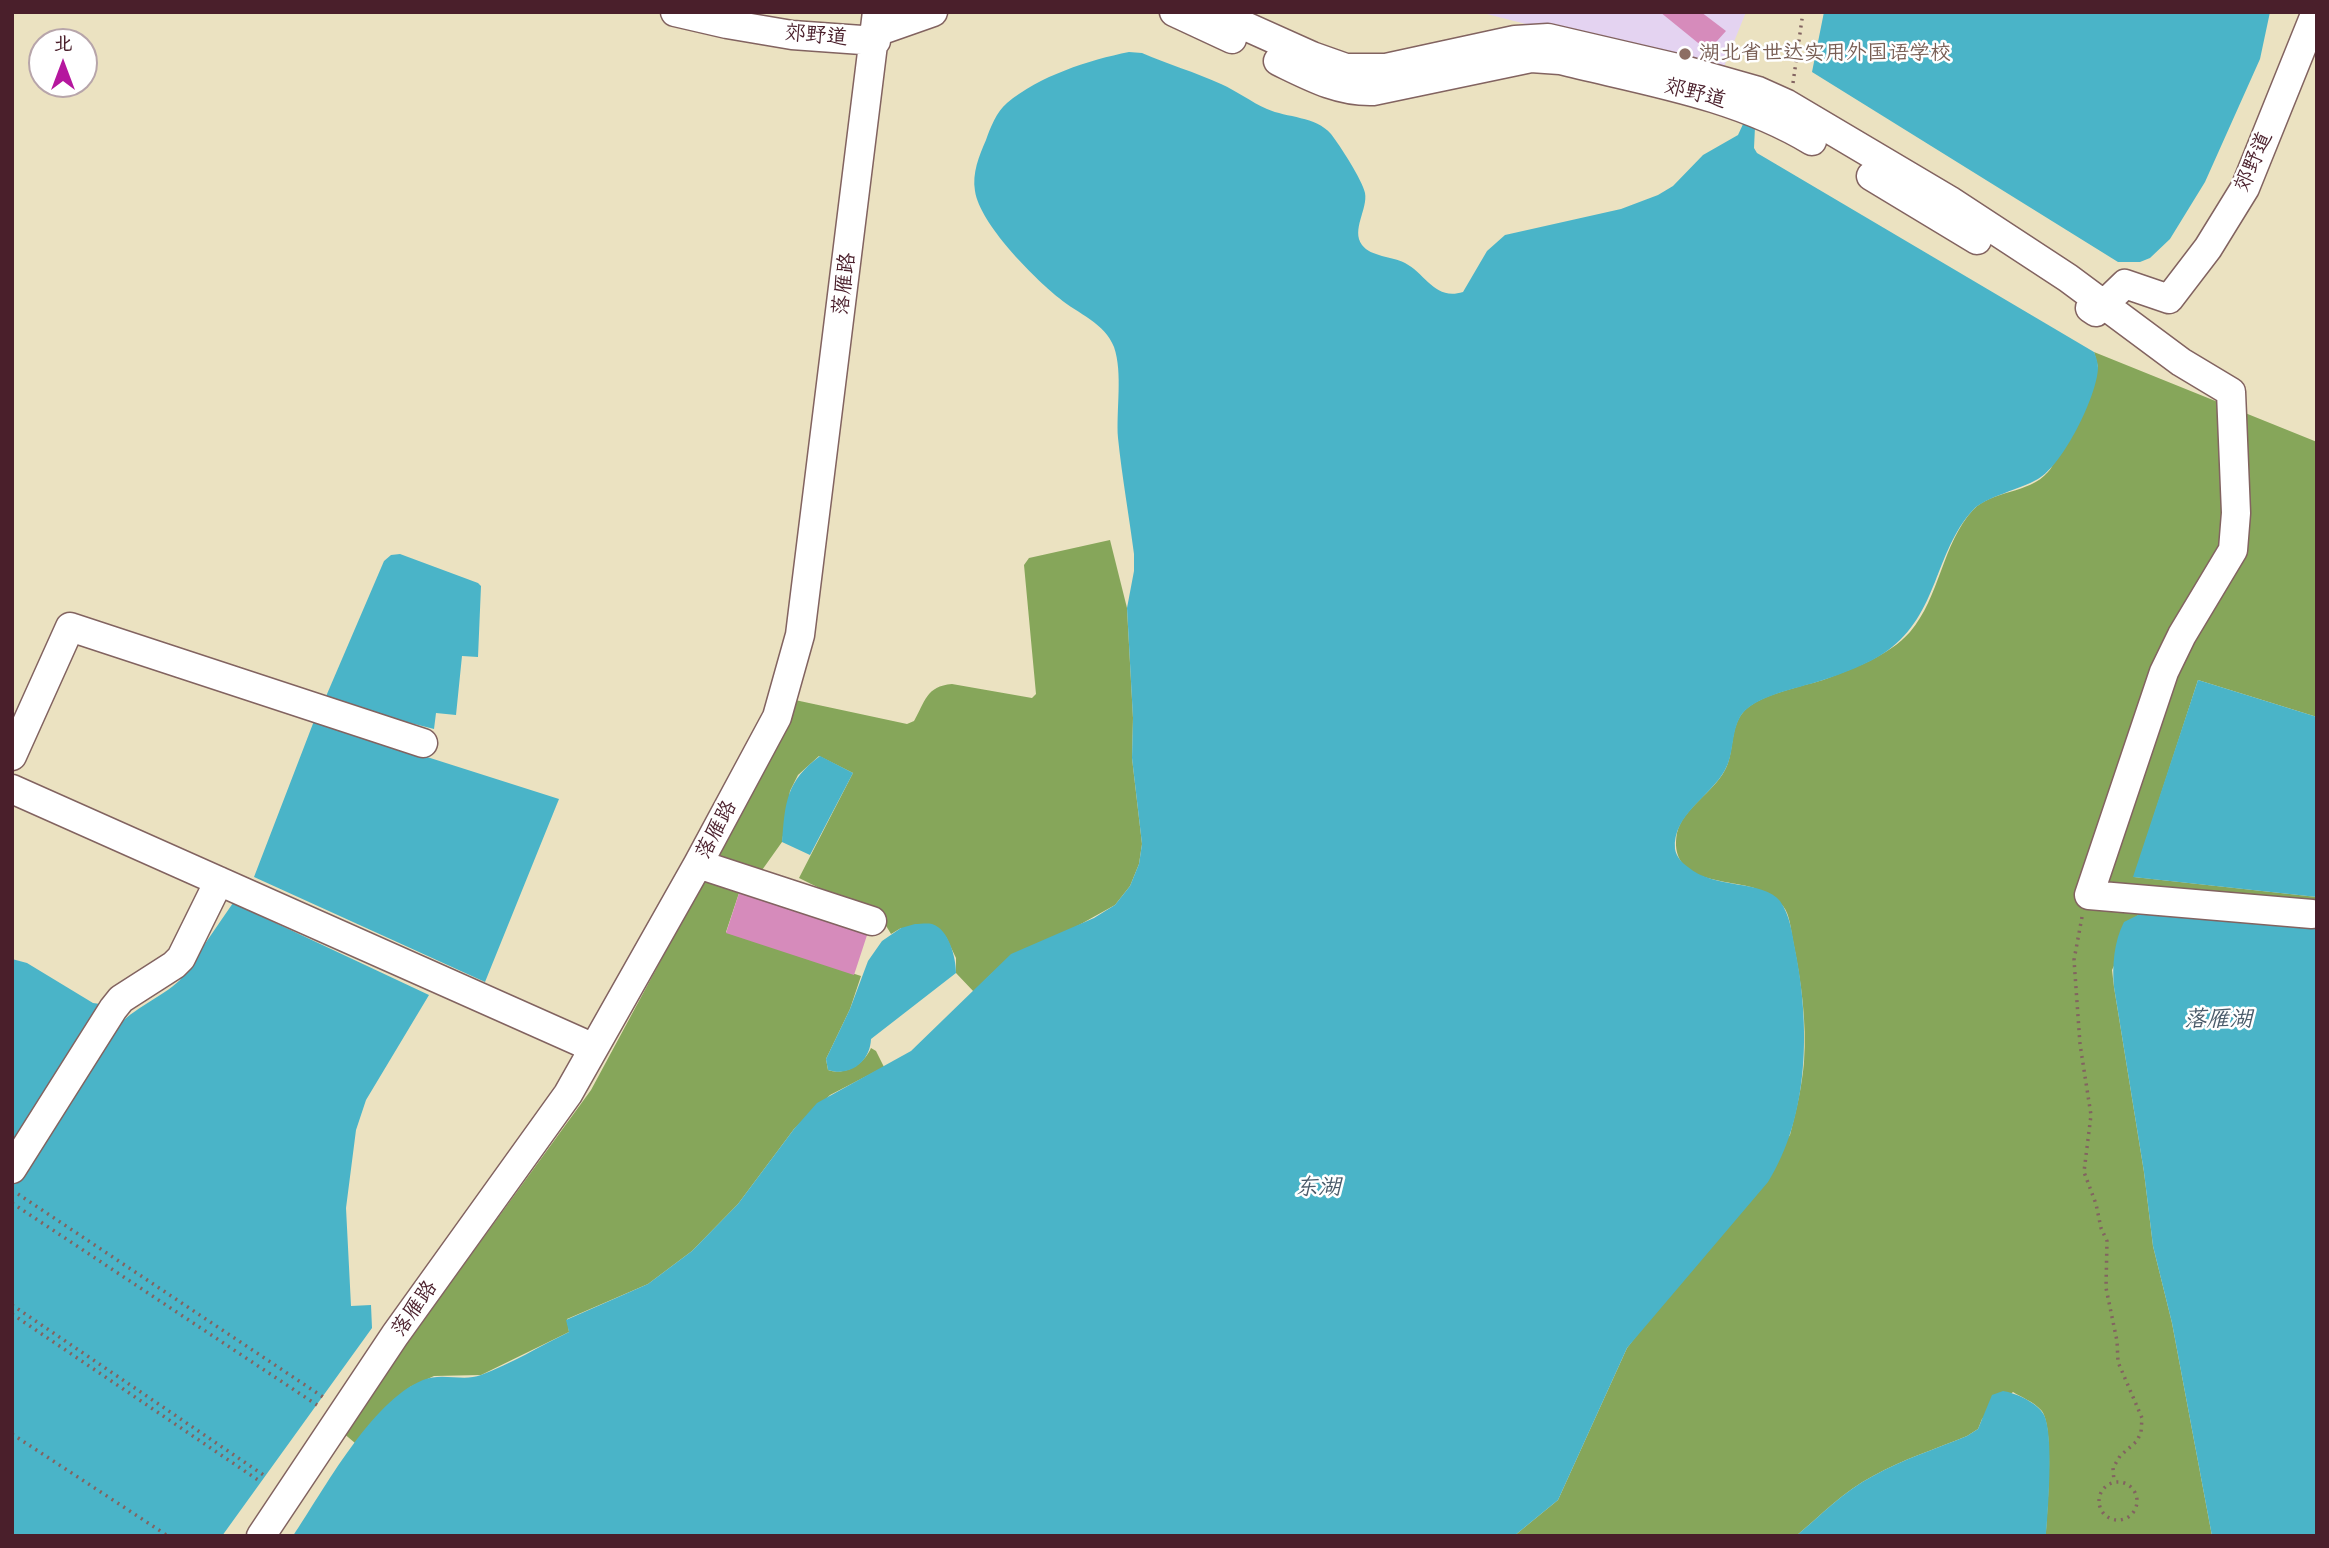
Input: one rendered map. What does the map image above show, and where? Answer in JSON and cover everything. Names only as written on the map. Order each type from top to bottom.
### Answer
[{"type":"street","name":"郊野道","points":[[675,12],[792,35],[876,28],[933,12]]},
{"type":"street","name":"郊野道","points":[[1174,12],[1329,85],[1358,91],[1373,91],[1531,58],[1544,58],[1731,103],[1786,125],[2096,312],[2104,305]]},
{"type":"street","points":[[1214,12],[1312,56],[1346,68],[1386,68],[1515,40],[1548,38],[1726,80],[1787,104],[1949,200],[2068,278],[2181,362],[2231,392]]},
{"type":"street","name":"郊野道","points":[[2169,299],[2208,247],[2245,188],[2316,12]]},
{"type":"street","name":"落雁路","points":[[261,1536],[396,1335],[568,1094],[698,864],[777,717],[800,635],[876,28]]},
{"type":"street","points":[[2104,305],[2125,284],[2169,299],[2162,325],[2169,340],[2234,382],[2231,392],[2236,513],[2232,550],[2182,635],[2164,672],[2090,895],[2312,914]]},
{"type":"street","points":[[12,756],[70,627],[423,743]]},
{"type":"street","points":[[12,789],[594,1048]]},
{"type":"street","points":[[698,864],[872,920]]},
{"type":"street","points":[[15,1182],[113,1009],[121,999],[181,958],[219,881]]},
{"type":"path","points":[[1787,104],[1803,12]]},
{"type":"path","points":[[2090,895],[2080,923],[2074,960],[2080,1044],[2091,1115],[2084,1172],[2107,1241],[2106,1288],[2118,1362],[2143,1418],[2137,1441],[2120,1456],[2113,1468],[2115,1482]]},
{"type":"path","points":[[15,1182],[323,1397]]},
{"type":"path","points":[[12,1203],[317,1405]]},
{"type":"path","points":[[12,1305],[265,1476]]},
{"type":"path","points":[[12,1314],[261,1482]]},
{"type":"path","points":[[12,1434],[168,1536]]},
{"type":"path","points":[[2115,1482],[2129,1485],[2137,1497],[2134,1511],[2129,1517],[2121,1519],[2107,1516],[2099,1504],[2102,1490],[2115,1482]]},
{"type":"shaded area","name":"湖北省世达实用外国语学校","points":[[1479,12],[1746,12],[1721,74]]},
{"type":"green space","points":[[2094,352],[2317,442],[2317,717],[2198,680],[2134,877],[2317,897],[2317,928],[2138,915],[2112,970],[2153,1246],[2172,1323],[2212,1536],[2046,1536],[2049,1450],[2045,1419],[2038,1407],[2013,1392],[1982,1419],[1978,1429],[1967,1436],[1896,1464],[1862,1482],[1796,1536],[1514,1536],[1558,1500],[1627,1348],[1790,1135],[1803,1071],[1805,1032],[1801,986],[1787,913],[1780,903],[1759,890],[1712,879],[1688,869],[1680,861],[1676,849],[1680,824],[1725,770],[1733,735],[1741,715],[1747,708],[1767,697],[1823,680],[1870,661],[1892,648],[1910,632],[1928,603],[1954,538],[1973,510],[1990,499],[2040,479],[2054,463],[2098,367]]},
{"type":"green space","points":[[1110,540],[1127,608],[1133,718],[1132,758],[1142,844],[1139,864],[1130,886],[1115,905],[991,974],[974,992],[956,973],[956,958],[946,937],[901,928],[891,934],[882,919],[799,878],[853,773],[819,756],[798,775],[790,791],[782,842],[750,887],[742,884],[726,932],[861,976],[850,1009],[826,1059],[828,1070],[841,1071],[854,1067],[864,1059],[871,1048],[876,1051],[884,1067],[830,1095],[794,1129],[738,1204],[692,1251],[648,1284],[567,1319],[569,1332],[481,1375],[434,1376],[410,1387],[371,1423],[355,1443],[342,1432],[591,1090],[723,845],[795,700],[907,724],[914,721],[931,692],[943,685],[952,684],[1032,698],[1036,694],[1024,565],[1029,558]]},
{"type":"water","points":[[1824,12],[2270,12],[2260,59],[2205,182],[2170,239],[2150,258],[2140,262],[2118,262],[1812,72]]},
{"type":"water","name":"东湖","points":[[1129,52],[1142,53],[1227,87],[1267,109],[1325,128],[1345,154],[1365,193],[1358,233],[1362,245],[1371,252],[1405,263],[1445,293],[1463,292],[1487,251],[1505,235],[1621,209],[1658,195],[1673,186],[1703,155],[1738,135],[1744,122],[1755,127],[1754,148],[1757,153],[2094,352],[2098,366],[2092,395],[2077,429],[2058,460],[2038,479],[1986,501],[1973,510],[1950,545],[1917,619],[1904,636],[1887,651],[1846,672],[1765,698],[1746,710],[1737,723],[1725,770],[1680,826],[1675,849],[1684,863],[1698,874],[1711,879],[1772,894],[1783,906],[1790,924],[1803,1008],[1803,1068],[1792,1128],[1782,1156],[1768,1182],[1627,1348],[1558,1500],[1514,1536],[293,1536],[367,1426],[404,1391],[430,1378],[467,1378],[492,1371],[569,1332],[566,1320],[648,1284],[692,1251],[738,1204],[817,1103],[911,1051],[1011,954],[1094,918],[1115,905],[1130,886],[1139,864],[1142,844],[1132,758],[1133,718],[1127,608],[1134,571],[1134,554],[1118,438],[1117,357],[1104,331],[1048,289],[1009,249],[987,219],[979,204],[974,184],[977,165],[990,130],[1003,106],[1020,93],[1065,70]]},
{"type":"water","points":[[400,554],[481,586],[478,657],[462,656],[456,715],[436,713],[434,729],[324,701],[384,561],[391,555]]},
{"type":"water","points":[[2198,680],[2317,717],[2317,897],[2133,877]]},
{"type":"water","points":[[314,721],[559,799],[485,982],[254,877]]},
{"type":"water","points":[[820,756],[853,773],[810,855],[782,842],[783,828],[786,804],[794,784],[800,774]]},
{"type":"water","points":[[233,903],[429,995],[366,1100],[356,1130],[346,1208],[351,1306],[371,1305],[372,1328],[222,1536],[12,1536],[12,1187],[116,1028],[180,980]]},
{"type":"water","name":"落雁湖","points":[[2138,915],[2317,928],[2317,1536],[2212,1536],[2172,1323],[2153,1246],[2144,1172],[2114,987],[2114,954],[2124,922]]},
{"type":"water","points":[[915,924],[932,924],[943,932],[953,952],[956,973],[871,1039],[867,1055],[857,1066],[844,1071],[828,1070],[826,1059],[850,1009],[868,961],[882,941],[901,928]]},
{"type":"water","points":[[12,959],[27,963],[93,1003],[100,1004],[12,1147]]},
{"type":"water","points":[[2003,1391],[2020,1396],[2037,1406],[2047,1425],[2050,1474],[2046,1536],[1796,1536],[1862,1482],[1896,1464],[1967,1436],[1978,1429],[1992,1395]]},
{"type":"building","points":[[1660,12],[1701,12],[1726,31],[1708,51]]},
{"type":"building","points":[[742,884],[870,926],[854,975],[726,933]]},
{"type":"place","name":"湖北省世达实用外国语学校","points":[[1685,54]]}]
